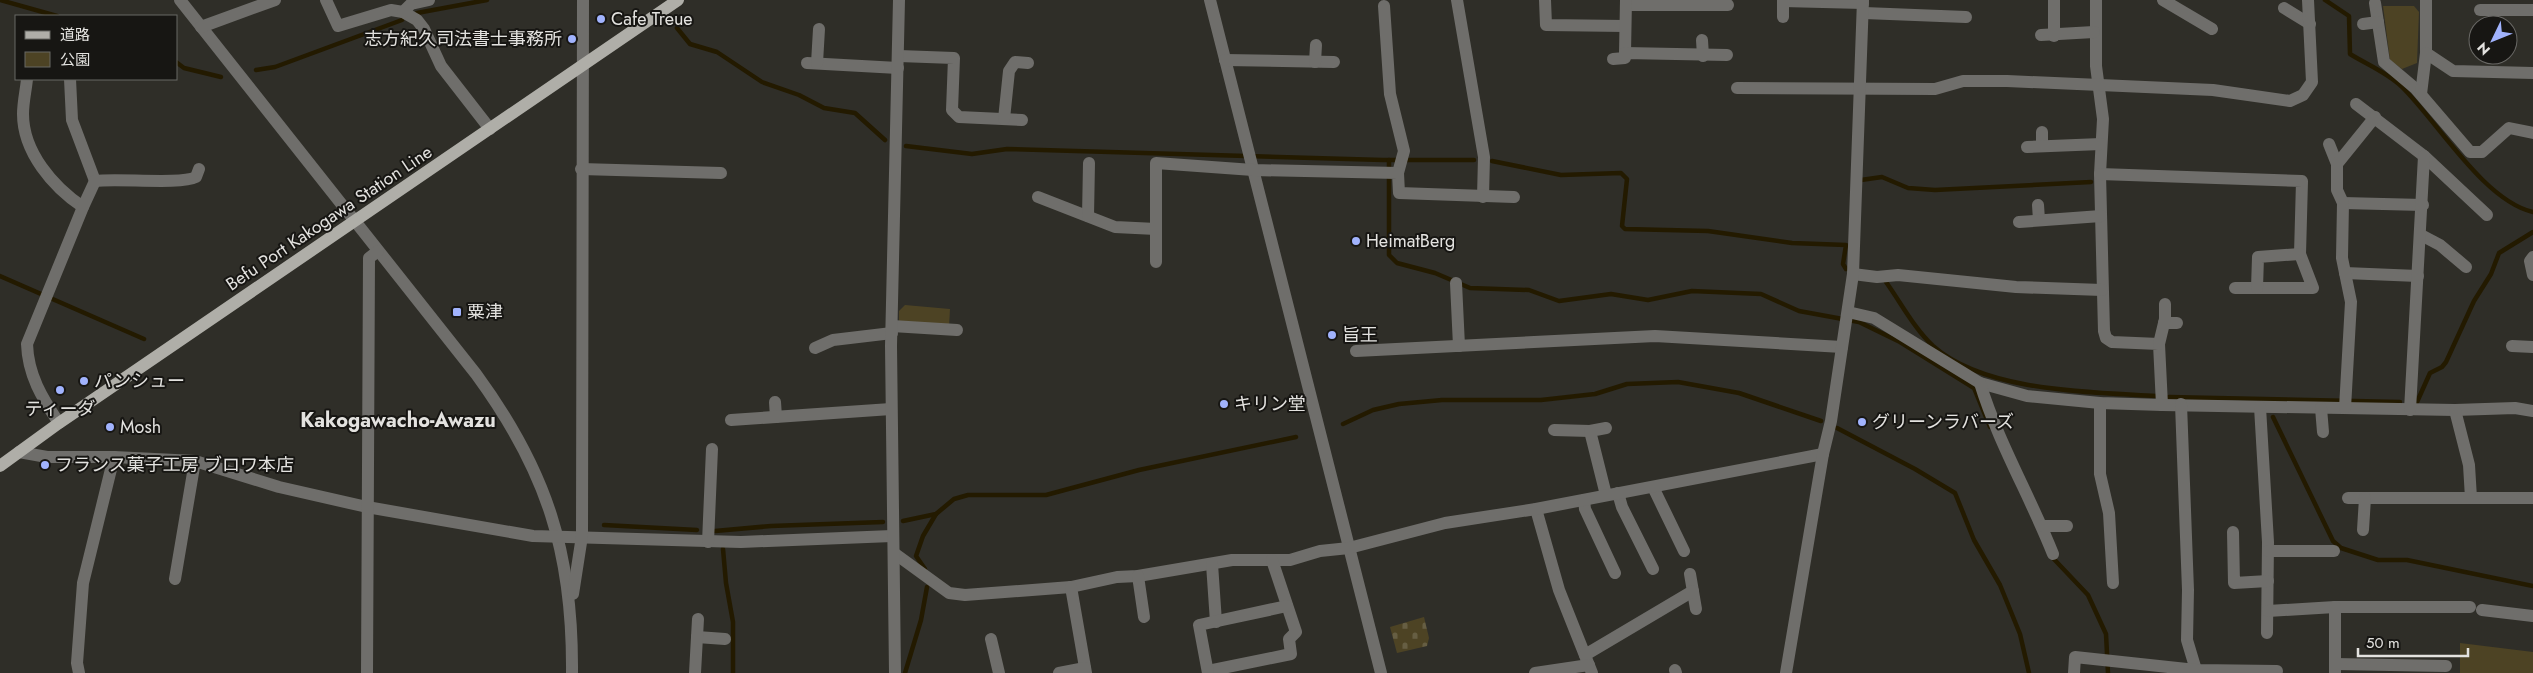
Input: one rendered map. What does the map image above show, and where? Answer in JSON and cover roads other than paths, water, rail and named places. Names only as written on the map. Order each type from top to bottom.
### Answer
[{"type":"main road","name":"Befu Port Kakogawa Station Line","points":[[0,466],[59,423],[676,1]]},
{"type":"street","points":[[180,0],[476,374],[513,427],[542,487],[558,536],[571,609],[572,673]]},
{"type":"street","points":[[201,27],[275,0]]},
{"type":"street","points":[[326,0],[338,26],[390,10],[403,12],[417,20],[424,29],[441,66],[490,129]]},
{"type":"street","points":[[403,12],[411,4],[429,0]]},
{"type":"street","points":[[571,609],[582,536],[581,66],[583,0]]},
{"type":"street","points":[[895,673],[891,408],[899,0]]},
{"type":"street","points":[[1210,0],[1381,673]]},
{"type":"street","points":[[1457,0],[1484,156],[1484,197]]},
{"type":"street","points":[[1545,0],[1546,25],[1625,26]]},
{"type":"street","points":[[1783,17],[1783,0],[1864,5],[1966,17]]},
{"type":"street","points":[[2054,0],[2054,36]]},
{"type":"street","points":[[2096,0],[2094,32],[2096,66],[2103,118],[2100,174],[2102,290],[2106,338],[2112,342],[2159,344]]},
{"type":"street","points":[[2163,0],[2183,19],[2212,29]]},
{"type":"street","points":[[2420,94],[2426,53],[2426,0]]},
{"type":"street","points":[[1737,88],[1935,89],[1963,81],[2213,90],[2290,101],[2303,95],[2312,82],[2308,1]]},
{"type":"street","points":[[1613,59],[1625,58],[1626,2],[1728,6]]},
{"type":"street","points":[[2375,3],[2384,62],[2420,94],[2470,152],[2482,152],[2509,128],[2533,133]]},
{"type":"street","points":[[1786,673],[1823,454],[1831,421],[1853,274],[1864,5]]},
{"type":"street","points":[[1384,6],[1390,94],[1404,151],[1398,173],[1399,193],[1514,197]]},
{"type":"street","points":[[2284,8],[2310,24]]},
{"type":"street","points":[[2480,10],[2533,10]]},
{"type":"street","points":[[2363,24],[2378,22]]},
{"type":"street","points":[[819,29],[812,63],[899,62],[954,58],[952,110],[959,117],[1022,120]]},
{"type":"street","points":[[2041,36],[2094,32]]},
{"type":"street","points":[[1702,40],[1702,56]]},
{"type":"street","points":[[1315,62],[1316,45]]},
{"type":"street","points":[[1626,53],[1727,55]]},
{"type":"street","points":[[2426,53],[2454,71],[2533,73]]},
{"type":"street","points":[[1225,60],[1334,62]]},
{"type":"street","points":[[1004,119],[1009,71],[1015,62],[1028,63]]},
{"type":"street","points":[[27,80],[23,115],[32,148],[50,178],[66,195],[83,207]]},
{"type":"street","points":[[59,423],[35,383],[28,362],[27,344],[95,182],[72,120],[70,80]]},
{"type":"street","points":[[2356,104],[2424,156],[2486,215]]},
{"type":"street","points":[[2337,164],[2375,117]]},
{"type":"street","points":[[2042,132],[2042,146]]},
{"type":"street","points":[[2027,147],[2101,144]]},
{"type":"street","points":[[2329,144],[2337,164],[2337,190],[2343,203],[2342,258],[2351,302],[2345,408]]},
{"type":"street","points":[[2410,410],[2423,205],[2424,156]]},
{"type":"street","points":[[1088,216],[1089,163]]},
{"type":"street","points":[[1156,262],[1156,163],[1253,170],[1398,173]]},
{"type":"street","points":[[95,182],[133,179],[185,180],[196,177],[199,169]]},
{"type":"street","points":[[581,169],[721,173]]},
{"type":"street","points":[[2100,174],[2302,181],[2300,254],[2313,288],[2235,288]]},
{"type":"street","points":[[1038,197],[1115,227],[1156,229]]},
{"type":"street","points":[[2343,203],[2423,205]]},
{"type":"street","points":[[2038,204],[2039,220]]},
{"type":"street","points":[[2019,222],[2101,216]]},
{"type":"street","points":[[2421,235],[2440,245],[2466,267]]},
{"type":"street","points":[[367,673],[369,258],[378,252]]},
{"type":"street","points":[[2257,288],[2258,257],[2300,254]]},
{"type":"street","points":[[2533,257],[2530,261],[2533,275]]},
{"type":"street","points":[[2345,273],[2418,276]]},
{"type":"street","points":[[1853,274],[1878,277],[1898,275],[2016,287],[2102,290]]},
{"type":"street","points":[[1456,283],[1459,346]]},
{"type":"street","points":[[2162,405],[2159,344],[2171,323],[2165,304]]},
{"type":"street","points":[[1848,312],[1874,318],[1980,383],[2027,396],[2100,403],[2181,404],[2260,408],[2410,410],[2515,408],[2533,411]]},
{"type":"street","points":[[815,348],[834,340],[892,329],[957,330]]},
{"type":"street","points":[[1356,351],[1655,336],[1842,347]]},
{"type":"street","points":[[2512,346],[2533,347]]},
{"type":"street","points":[[1980,383],[1990,417],[2042,526],[2053,554]]},
{"type":"street","points":[[775,402],[776,417]]},
{"type":"street","points":[[2100,403],[2100,474],[2109,513],[2113,583]]},
{"type":"street","points":[[2181,404],[2188,590],[2186,640],[2196,670]]},
{"type":"street","points":[[731,420],[891,408]]},
{"type":"street","points":[[2260,408],[2268,551],[2267,633]]},
{"type":"street","points":[[2321,408],[2323,432]]},
{"type":"street","points":[[2454,410],[2469,465],[2471,498]]},
{"type":"street","points":[[1554,430],[1590,431],[1606,428]]},
{"type":"street","points":[[1590,431],[1612,494],[1622,506],[1653,569]]},
{"type":"street","points":[[708,542],[712,449]]},
{"type":"street","points":[[19,452],[47,457],[114,457],[195,461],[279,487],[368,508],[533,536],[582,536],[708,542],[892,536]]},
{"type":"street","points":[[894,553],[949,593],[965,595],[1071,587],[1117,577],[1138,576],[1232,560],[1290,560],[1320,551],[1349,548],[1445,523],[1536,509],[1823,454]]},
{"type":"street","points":[[79,673],[77,663],[83,583],[114,457]]},
{"type":"street","points":[[175,580],[195,461]]},
{"type":"street","points":[[1652,486],[1684,551]]},
{"type":"street","points":[[2348,498],[2533,498]]},
{"type":"street","points":[[2363,530],[2365,498]]},
{"type":"street","points":[[1584,500],[1607,567]]},
{"type":"street","points":[[1536,509],[1559,590],[1589,664]]},
{"type":"street","points":[[2042,526],[2067,526]]},
{"type":"street","points":[[2233,532],[2234,583],[2268,581]]},
{"type":"street","points":[[169,540],[182,542]]},
{"type":"street","points":[[2268,551],[2334,551]]},
{"type":"street","points":[[1272,560],[1296,632],[1289,639],[1291,654],[1208,672],[1199,625],[1286,606]]},
{"type":"street","points":[[1212,564],[1216,622]]},
{"type":"street","points":[[1690,574],[1696,609]]},
{"type":"street","points":[[1138,576],[1144,617]]},
{"type":"street","points":[[1059,673],[1085,671],[1071,587]]},
{"type":"street","points":[[1535,673],[1589,664],[1693,591]]},
{"type":"street","points":[[2268,611],[2335,607],[2476,609],[2533,616]]},
{"type":"street","points":[[2335,607],[2335,668],[2417,669],[2446,666]]},
{"type":"street","points":[[695,673],[698,619]]},
{"type":"street","points":[[697,637],[725,639]]},
{"type":"street","points":[[991,639],[998,673]]},
{"type":"street","points":[[2074,673],[2075,657],[2221,672],[2277,671]]},
{"type":"waterway","points":[[0,0],[53,15]]},
{"type":"waterway","points":[[417,13],[487,0]]},
{"type":"waterway","points":[[2325,0],[2349,16],[2350,54],[2384,73],[2402,87],[2479,177],[2497,193],[2515,205],[2533,212]]},
{"type":"waterway","points":[[256,70],[275,67],[402,20]]},
{"type":"waterway","points":[[677,28],[690,44],[717,52],[762,82],[799,95],[824,108],[855,113],[885,140]]},
{"type":"waterway","points":[[178,64],[184,68],[221,77]]},
{"type":"waterway","points":[[906,146],[972,154],[1007,149],[1383,160],[1474,160]]},
{"type":"waterway","points":[[1389,160],[1389,255],[1397,263],[1435,273],[1470,288],[1529,290],[1559,301],[1611,294],[1648,300],[1692,291],[1761,294],[1799,311],[1859,322],[1900,342],[1974,388],[1990,427]]},
{"type":"waterway","points":[[1492,161],[1561,175],[1621,173],[1627,179],[1622,226],[1625,229],[1708,231],[1792,243],[1846,245],[1843,264],[1846,269]]},
{"type":"waterway","points":[[1861,180],[1882,177],[1908,188],[1935,190],[2091,182]]},
{"type":"waterway","points":[[2417,402],[2430,373],[2442,367],[2446,362],[2474,301],[2491,274],[2499,253],[2533,232]]},
{"type":"waterway","points":[[0,276],[144,339]]},
{"type":"waterway","points":[[1886,282],[1914,323],[1933,346],[1955,361],[1980,373],[2039,387],[2070,391],[2156,396]]},
{"type":"waterway","points":[[1343,424],[1373,410],[1399,404],[1442,400],[1541,400],[1595,394],[1627,384],[1678,382],[1739,393],[1821,421]]},
{"type":"waterway","points":[[2169,397],[2400,402]]},
{"type":"waterway","points":[[2273,417],[2333,541],[2341,548],[2378,560],[2407,560],[2533,586]]},
{"type":"waterway","points":[[1837,428],[1915,469],[1955,493],[1974,540],[2000,585],[2020,634],[2029,673]]},
{"type":"waterway","points":[[903,521],[936,514],[954,499],[968,495],[1046,495],[1139,470],[1296,437]]},
{"type":"waterway","points":[[925,569],[916,556],[923,536],[936,514]]},
{"type":"waterway","points":[[715,531],[771,526],[883,522]]},
{"type":"waterway","points":[[604,525],[697,530]]},
{"type":"waterway","points":[[723,549],[726,583],[733,622],[733,673]]},
{"type":"waterway","points":[[2051,556],[2088,595],[2106,634],[2108,673]]},
{"type":"waterway","points":[[905,673],[921,620],[927,587]]},
{"type":"place","name":"Cafe Treue","points":[[601,19]]},
{"type":"place","name":"志方紀久司法書士事務所","points":[[572,39]]},
{"type":"place","name":"HeimatBerg","points":[[1356,241]]},
{"type":"place","name":"粟津","points":[[457,312]]},
{"type":"place","name":"旨王","points":[[1332,335]]},
{"type":"place","name":"パンシュー","points":[[84,381]]},
{"type":"place","name":"ティーダ","points":[[60,390]]},
{"type":"place","name":"キリン堂","points":[[1224,404]]},
{"type":"place","name":"グリーンラバーズ","points":[[1862,422]]},
{"type":"place","name":"Mosh","points":[[110,427]]},
{"type":"place","name":"フランス菓子工房 ブロワ本店","points":[[45,465]]},
{"type":"district","name":"Kakogawacho-Awazu","points":[[398,420]]}]
